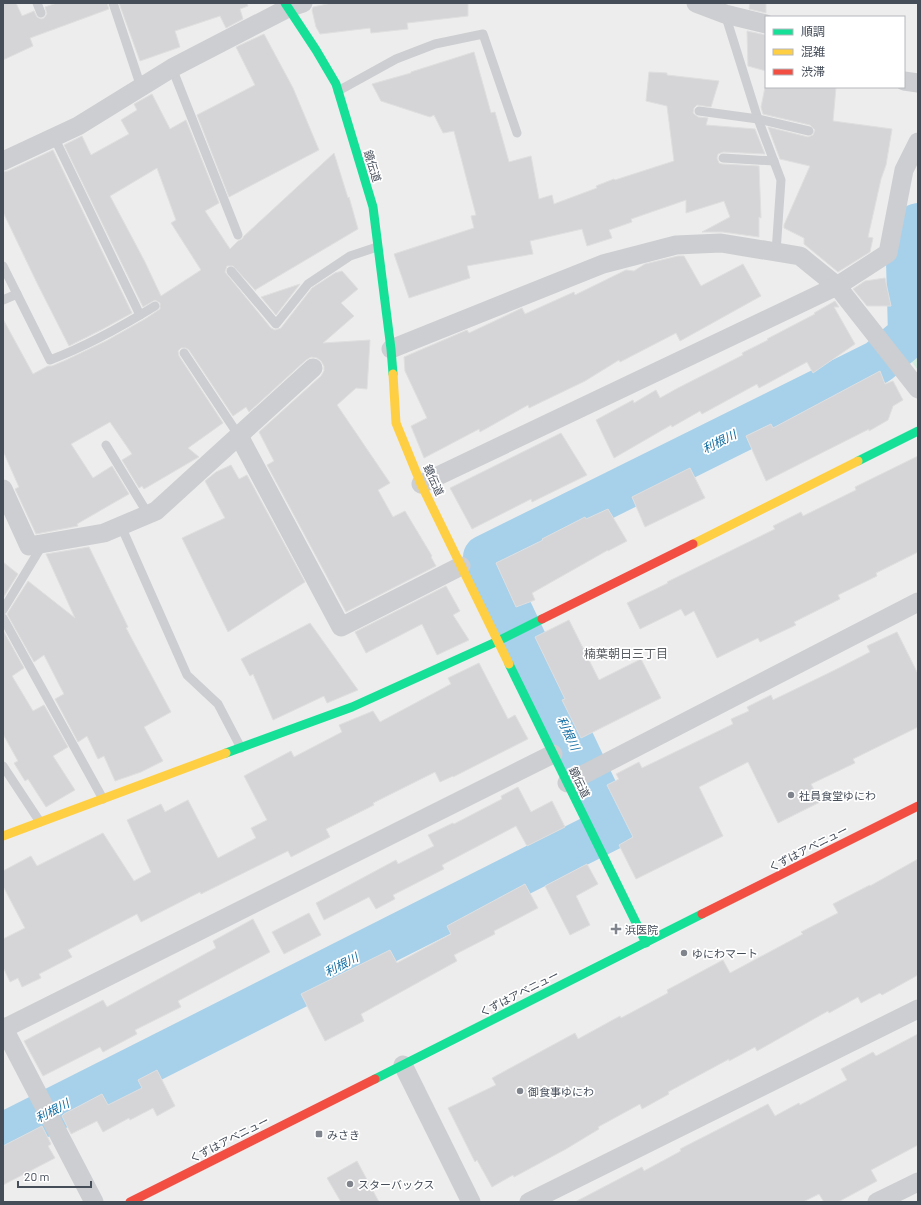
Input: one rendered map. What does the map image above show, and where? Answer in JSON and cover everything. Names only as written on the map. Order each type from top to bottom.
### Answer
[{"type":"street","points":[[696,3],[725,14],[765,24]]},
{"type":"street","points":[[3,161],[78,126],[172,68],[292,5]]},
{"type":"street","name":"鏡伝道","points":[[292,5],[336,84],[373,207],[391,349],[396,423],[421,484],[646,943]]},
{"type":"street","points":[[905,81],[918,83]]},
{"type":"street","points":[[421,484],[837,286],[888,253],[904,170],[918,142]]},
{"type":"street","points":[[391,349],[603,264],[676,244],[721,243],[800,256],[837,286],[918,389]]},
{"type":"street","points":[[3,489],[29,546],[104,533],[156,511],[313,368]]},
{"type":"street","points":[[3,836],[352,707],[498,641],[918,431]]},
{"type":"street","points":[[239,436],[341,627],[461,566]]},
{"type":"street","points":[[567,783],[918,602]]},
{"type":"street","points":[[94,1202],[4,1028],[553,754]]},
{"type":"street","name":"くずはアベニュー","points":[[130,1202],[918,806]]},
{"type":"street","points":[[529,1202],[918,1009]]},
{"type":"street","points":[[403,1065],[471,1202]]},
{"type":"street","points":[[878,1202],[918,1182]]},
{"type":"lane","points":[[37,3],[40,13]]},
{"type":"lane","points":[[113,3],[141,87]]},
{"type":"lane","points":[[725,14],[758,119],[781,180],[776,252]]},
{"type":"lane","points":[[338,91],[396,59],[435,44],[483,34],[517,133]]},
{"type":"lane","points":[[172,68],[238,235]]},
{"type":"lane","points":[[699,111],[758,119],[808,131]]},
{"type":"lane","points":[[54,137],[140,315]]},
{"type":"lane","points":[[723,158],[774,161]]},
{"type":"lane","points":[[231,271],[276,324],[308,284],[350,256],[378,247]]},
{"type":"lane","points":[[3,266],[50,360],[78,349],[110,333],[155,306]]},
{"type":"lane","points":[[3,300],[17,294]]},
{"type":"lane","points":[[184,353],[239,436]]},
{"type":"lane","points":[[106,445],[148,514]]},
{"type":"lane","points":[[121,526],[187,675],[218,704],[241,748]]},
{"type":"lane","points":[[3,610],[44,543]]},
{"type":"lane","points":[[3,618],[103,799]]},
{"type":"lane","points":[[3,766],[40,822]]},
{"type":"green space","points":[[918,343],[918,370],[907,356]]},
{"type":"building","points":[[3,3],[16,3],[22,16],[34,11],[37,17],[41,19],[47,14],[45,7],[57,3],[107,3],[109,9],[30,38],[33,46],[3,60]]},
{"type":"building","points":[[119,3],[247,3],[248,6],[240,9],[243,19],[226,28],[220,16],[175,31],[180,47],[140,61]]},
{"type":"building","points":[[332,3],[468,3],[468,16],[407,23],[408,29],[371,33],[370,28],[320,34],[316,27],[312,10],[313,7]]},
{"type":"building","points":[[750,3],[766,3],[766,13],[749,9]]},
{"type":"building","points":[[747,31],[765,35],[765,71],[748,66]]},
{"type":"building","points":[[264,34],[293,88],[319,150],[229,197],[197,115],[255,85],[236,47]]},
{"type":"building","points":[[474,52],[491,113],[495,112],[509,162],[531,156],[539,199],[552,195],[554,204],[597,188],[596,186],[614,179],[615,180],[674,161],[667,106],[646,101],[649,72],[667,73],[667,75],[719,81],[711,107],[697,105],[694,108],[693,113],[698,117],[708,118],[706,125],[755,129],[765,154],[723,152],[718,154],[717,158],[719,163],[722,164],[759,166],[761,218],[759,217],[759,237],[723,232],[702,232],[730,217],[724,201],[686,213],[686,200],[631,219],[632,222],[609,230],[612,238],[587,246],[582,229],[530,241],[533,254],[467,266],[470,278],[409,298],[394,254],[474,228],[471,216],[476,215],[454,131],[443,133],[434,115],[430,117],[381,101],[372,84]]},
{"type":"building","points":[[765,87],[836,88],[833,121],[892,129],[886,165],[881,179],[868,237],[873,238],[870,252],[838,272],[804,244],[804,238],[784,228],[810,166],[780,159],[768,127],[808,137],[813,135],[815,130],[810,125],[763,114],[761,107]]},
{"type":"building","points":[[152,94],[170,129],[186,120],[219,203],[205,211],[230,249],[334,153],[358,229],[255,290],[233,266],[227,266],[225,272],[271,328],[275,330],[281,328],[312,288],[335,273],[342,271],[358,289],[341,303],[354,316],[323,343],[370,340],[367,389],[356,388],[337,405],[390,483],[378,490],[393,517],[405,511],[432,556],[431,557],[436,566],[346,612],[267,465],[274,461],[259,432],[321,376],[324,371],[324,366],[317,358],[311,357],[249,412],[246,407],[233,416],[189,350],[186,348],[181,348],[178,351],[179,356],[223,423],[188,448],[199,457],[144,489],[142,486],[139,488],[122,460],[132,454],[110,422],[71,444],[93,478],[112,466],[129,494],[77,524],[78,526],[36,534],[15,489],[19,487],[3,451],[3,319],[33,374],[106,341],[160,309],[160,303],[155,300],[143,307],[64,145],[82,136],[91,155],[129,134],[121,120],[137,110],[134,104]],"holes":[[[157,168],[176,220],[171,223],[201,270],[161,296],[144,260],[110,196]]]},
{"type":"building","points":[[53,150],[132,313],[69,346],[3,212],[3,172]]},
{"type":"building","points":[[678,256],[684,256],[701,286],[743,264],[761,296],[680,341],[676,333],[620,362],[619,360],[585,381],[529,408],[528,405],[480,432],[479,429],[424,458],[411,426],[427,418],[405,371],[404,357],[467,330],[469,333],[522,308],[525,314],[574,292],[575,295],[626,270],[634,271],[645,264]]},
{"type":"building","points":[[885,278],[891,306],[867,306],[853,289],[865,281]]},
{"type":"building","points":[[300,284],[276,315],[261,297]]},
{"type":"building","points":[[835,301],[839,307],[834,307],[855,344],[813,373],[807,362],[759,388],[757,384],[702,414],[700,411],[672,427],[671,425],[614,458],[596,420],[633,400],[634,403],[656,390],[660,398],[743,355],[742,353],[815,314],[814,313]]},
{"type":"building","points":[[880,371],[885,384],[893,381],[903,400],[893,406],[888,420],[869,431],[869,429],[766,481],[746,436],[771,424],[773,428]]},
{"type":"building","points":[[561,433],[587,475],[532,502],[531,499],[472,529],[450,488]]},
{"type":"building","points":[[918,456],[918,552],[876,573],[877,576],[838,595],[840,599],[794,622],[796,625],[760,642],[758,638],[717,658],[694,611],[685,616],[681,609],[640,629],[627,603],[775,529],[773,526],[801,512],[803,516],[856,490],[855,487]]},
{"type":"building","points":[[231,465],[239,479],[247,475],[305,582],[228,632],[182,538],[225,518],[205,481],[216,472]]},
{"type":"building","points":[[690,468],[705,498],[645,527],[632,497]]},
{"type":"building","points":[[608,509],[627,541],[608,550],[532,593],[535,600],[516,607],[496,563],[585,517],[586,519]]},
{"type":"building","points":[[89,547],[128,627],[126,628],[171,712],[144,727],[163,761],[141,772],[115,781],[104,756],[98,759],[87,736],[78,742],[55,699],[64,694],[44,655],[34,662],[7,614],[28,581],[75,618],[46,554]]},
{"type":"building","points":[[3,562],[18,574],[3,598]]},
{"type":"building","points":[[446,586],[460,611],[453,615],[469,640],[437,655],[422,624],[366,653],[355,632]]},
{"type":"building","points":[[569,620],[599,680],[641,659],[661,698],[581,738],[562,700],[565,699],[535,637]]},
{"type":"building","points":[[310,623],[358,690],[327,703],[324,696],[273,720],[253,674],[250,676],[241,659]]},
{"type":"building","points":[[3,630],[24,668],[12,676],[33,711],[44,705],[68,747],[53,756],[75,790],[46,807],[28,779],[25,781],[14,763],[18,761],[3,734]]},
{"type":"building","points":[[897,632],[918,674],[918,727],[853,759],[855,763],[811,784],[820,802],[778,823],[748,762],[699,787],[723,836],[636,879],[619,845],[633,837],[607,785],[619,779],[616,774],[639,762],[642,768],[733,724],[731,719],[749,711],[747,707],[771,695],[773,700],[835,670],[870,652],[867,646]]},
{"type":"building","points":[[479,663],[508,719],[515,715],[528,739],[453,777],[440,782],[435,772],[373,803],[374,805],[326,829],[330,837],[291,857],[288,851],[201,894],[200,892],[141,922],[137,914],[68,950],[72,957],[39,974],[41,978],[22,987],[18,978],[10,982],[3,967],[3,939],[25,928],[3,886],[3,871],[31,856],[37,866],[103,833],[134,881],[151,872],[127,820],[161,804],[165,812],[188,800],[218,858],[256,838],[251,828],[267,820],[244,776],[291,751],[294,757],[342,732],[339,725],[373,711],[380,722],[451,684],[448,678]]},
{"type":"building","points":[[518,787],[531,812],[552,801],[565,827],[527,846],[516,826],[442,865],[444,869],[393,895],[395,899],[376,909],[369,897],[324,920],[316,903],[396,860],[398,864],[434,846],[428,835],[453,823],[454,824],[502,799],[501,796]]},
{"type":"building","points":[[918,859],[918,975],[882,995],[880,993],[861,1003],[858,997],[829,1013],[828,1011],[757,1051],[755,1047],[729,1061],[729,1059],[668,1092],[669,1094],[642,1109],[640,1104],[598,1127],[599,1129],[566,1149],[492,1187],[477,1160],[475,1162],[448,1108],[496,1085],[492,1078],[575,1033],[578,1039],[620,1016],[621,1018],[668,993],[667,990],[723,960],[730,973],[803,934],[801,932],[838,913],[833,904],[870,886]]},
{"type":"building","points":[[587,864],[598,884],[576,896],[590,925],[570,935],[545,886]]},
{"type":"building","points":[[525,884],[538,908],[494,931],[495,934],[454,955],[457,961],[361,1014],[364,1021],[325,1041],[301,994],[390,950],[397,963],[451,934],[447,926]]},
{"type":"building","points":[[309,913],[321,935],[284,954],[272,932]]},
{"type":"building","points":[[253,919],[270,952],[178,1001],[181,1007],[135,1030],[137,1034],[103,1052],[100,1047],[43,1076],[24,1041],[103,1000],[107,1007],[216,948],[213,941]]},
{"type":"building","points":[[918,1034],[918,1145],[871,1170],[877,1181],[838,1202],[824,1202],[819,1194],[803,1202],[575,1202],[642,1167],[644,1171],[681,1151],[680,1149],[768,1104],[775,1116],[799,1103],[800,1105],[847,1080],[841,1069],[873,1052],[876,1056]]},
{"type":"building","points":[[157,1070],[175,1106],[157,1116],[153,1108],[130,1120],[129,1118],[103,1132],[97,1121],[71,1134],[62,1116],[64,1114],[102,1094],[108,1105],[142,1088],[138,1080]]},
{"type":"building","points":[[42,1126],[51,1144],[48,1146],[55,1158],[3,1185],[3,1146]]},
{"type":"building","name":"スターバックス","points":[[357,1161],[379,1202],[341,1202],[327,1178]]},
{"type":"waterway","name":"利根川","points":[[3,1135],[613,827],[485,557],[878,362],[910,335],[908,261],[918,225]]},
{"type":"traffic: fast","points":[[285,3],[336,84],[373,207],[393,374]]},
{"type":"traffic: fast","points":[[858,461],[918,431]]},
{"type":"traffic: fast","points":[[226,753],[352,707],[498,641],[542,619]]},
{"type":"traffic: fast","points":[[509,664],[646,943]]},
{"type":"traffic: fast","points":[[375,1079],[702,914]]},
{"type":"traffic: slow","points":[[393,374],[396,423],[421,484],[509,664]]},
{"type":"traffic: slow","points":[[693,544],[858,461]]},
{"type":"traffic: slow","points":[[3,836],[226,753]]},
{"type":"traffic: jam","points":[[542,619],[693,544]]},
{"type":"traffic: jam","points":[[702,914],[918,806]]},
{"type":"traffic: jam","points":[[130,1202],[375,1079]]},
{"type":"place","name":"社員食堂ゆにわ","points":[[791,795]]},
{"type":"place","name":"浜医院","points":[[616,929]]},
{"type":"place","name":"ゆにわマート","points":[[684,953]]},
{"type":"place","name":"御食事ゆにわ","points":[[520,1091]]},
{"type":"place","name":"みさき","points":[[319,1134]]},
{"type":"place","name":"スターバックス","points":[[350,1184]]},
{"type":"district","name":"楠葉朝日三丁目","points":[[626,653]]}]
